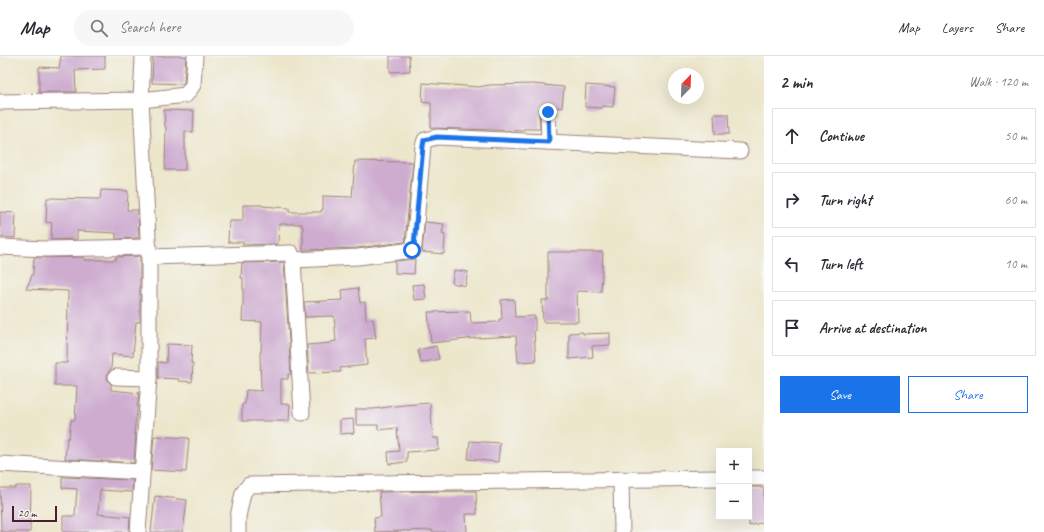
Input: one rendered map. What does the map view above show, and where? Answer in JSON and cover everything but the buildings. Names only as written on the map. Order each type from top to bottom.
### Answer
[{"type":"street","points":[[138,532],[149,378],[149,252],[141,100],[143,56]]},
{"type":"street","points":[[0,102],[141,100],[186,95],[193,85],[195,56]]},
{"type":"street","points":[[548,112],[549,142]]},
{"type":"street","points":[[293,260],[358,257],[412,250],[414,246],[424,140],[437,137],[740,151]]},
{"type":"street","points":[[0,247],[149,252],[288,253],[292,255],[302,413]]},
{"type":"street","points":[[116,377],[149,378]]},
{"type":"street","points":[[0,464],[142,472]]},
{"type":"street","points":[[238,532],[238,517],[243,493],[250,485],[716,478]]},
{"type":"street","points":[[752,478],[764,478]]},
{"type":"street","points":[[621,479],[622,532]]},
{"type":"route","points":[[412,250],[414,246],[424,140],[437,137],[549,142],[548,112]]}]
